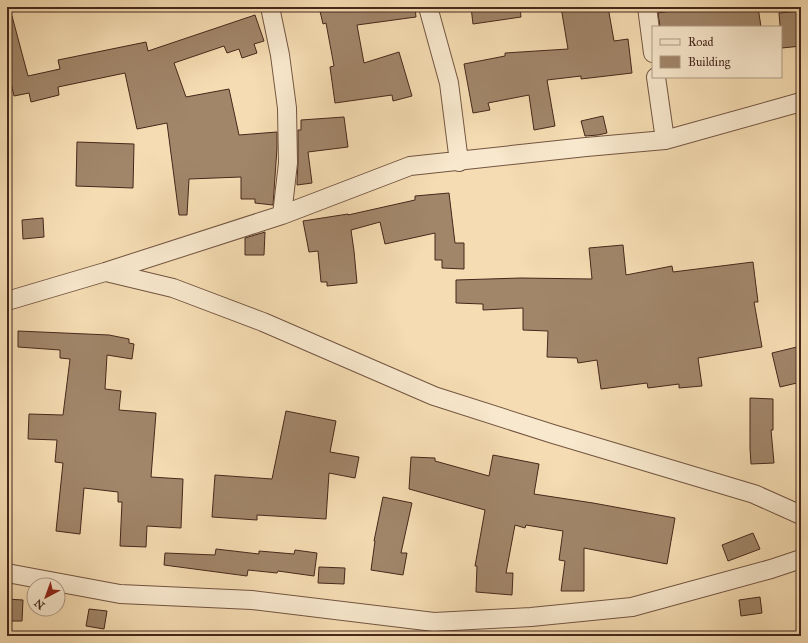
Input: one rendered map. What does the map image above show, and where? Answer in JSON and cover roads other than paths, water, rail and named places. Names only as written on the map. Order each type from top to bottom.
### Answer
[{"type":"street","points":[[270,7],[280,55],[287,108],[288,163],[282,215]]},
{"type":"street","points":[[428,7],[449,83],[459,162]]},
{"type":"street","points":[[647,7],[652,45]]},
{"type":"street","points":[[656,78],[665,140]]},
{"type":"street","points":[[7,301],[105,272],[282,215],[410,166],[665,140],[801,102]]},
{"type":"street","points":[[105,272],[173,288],[255,319],[434,396],[560,436],[754,494],[801,515]]},
{"type":"street","points":[[7,573],[120,594],[252,600],[434,629],[531,617],[632,607],[771,569],[801,559]]}]
